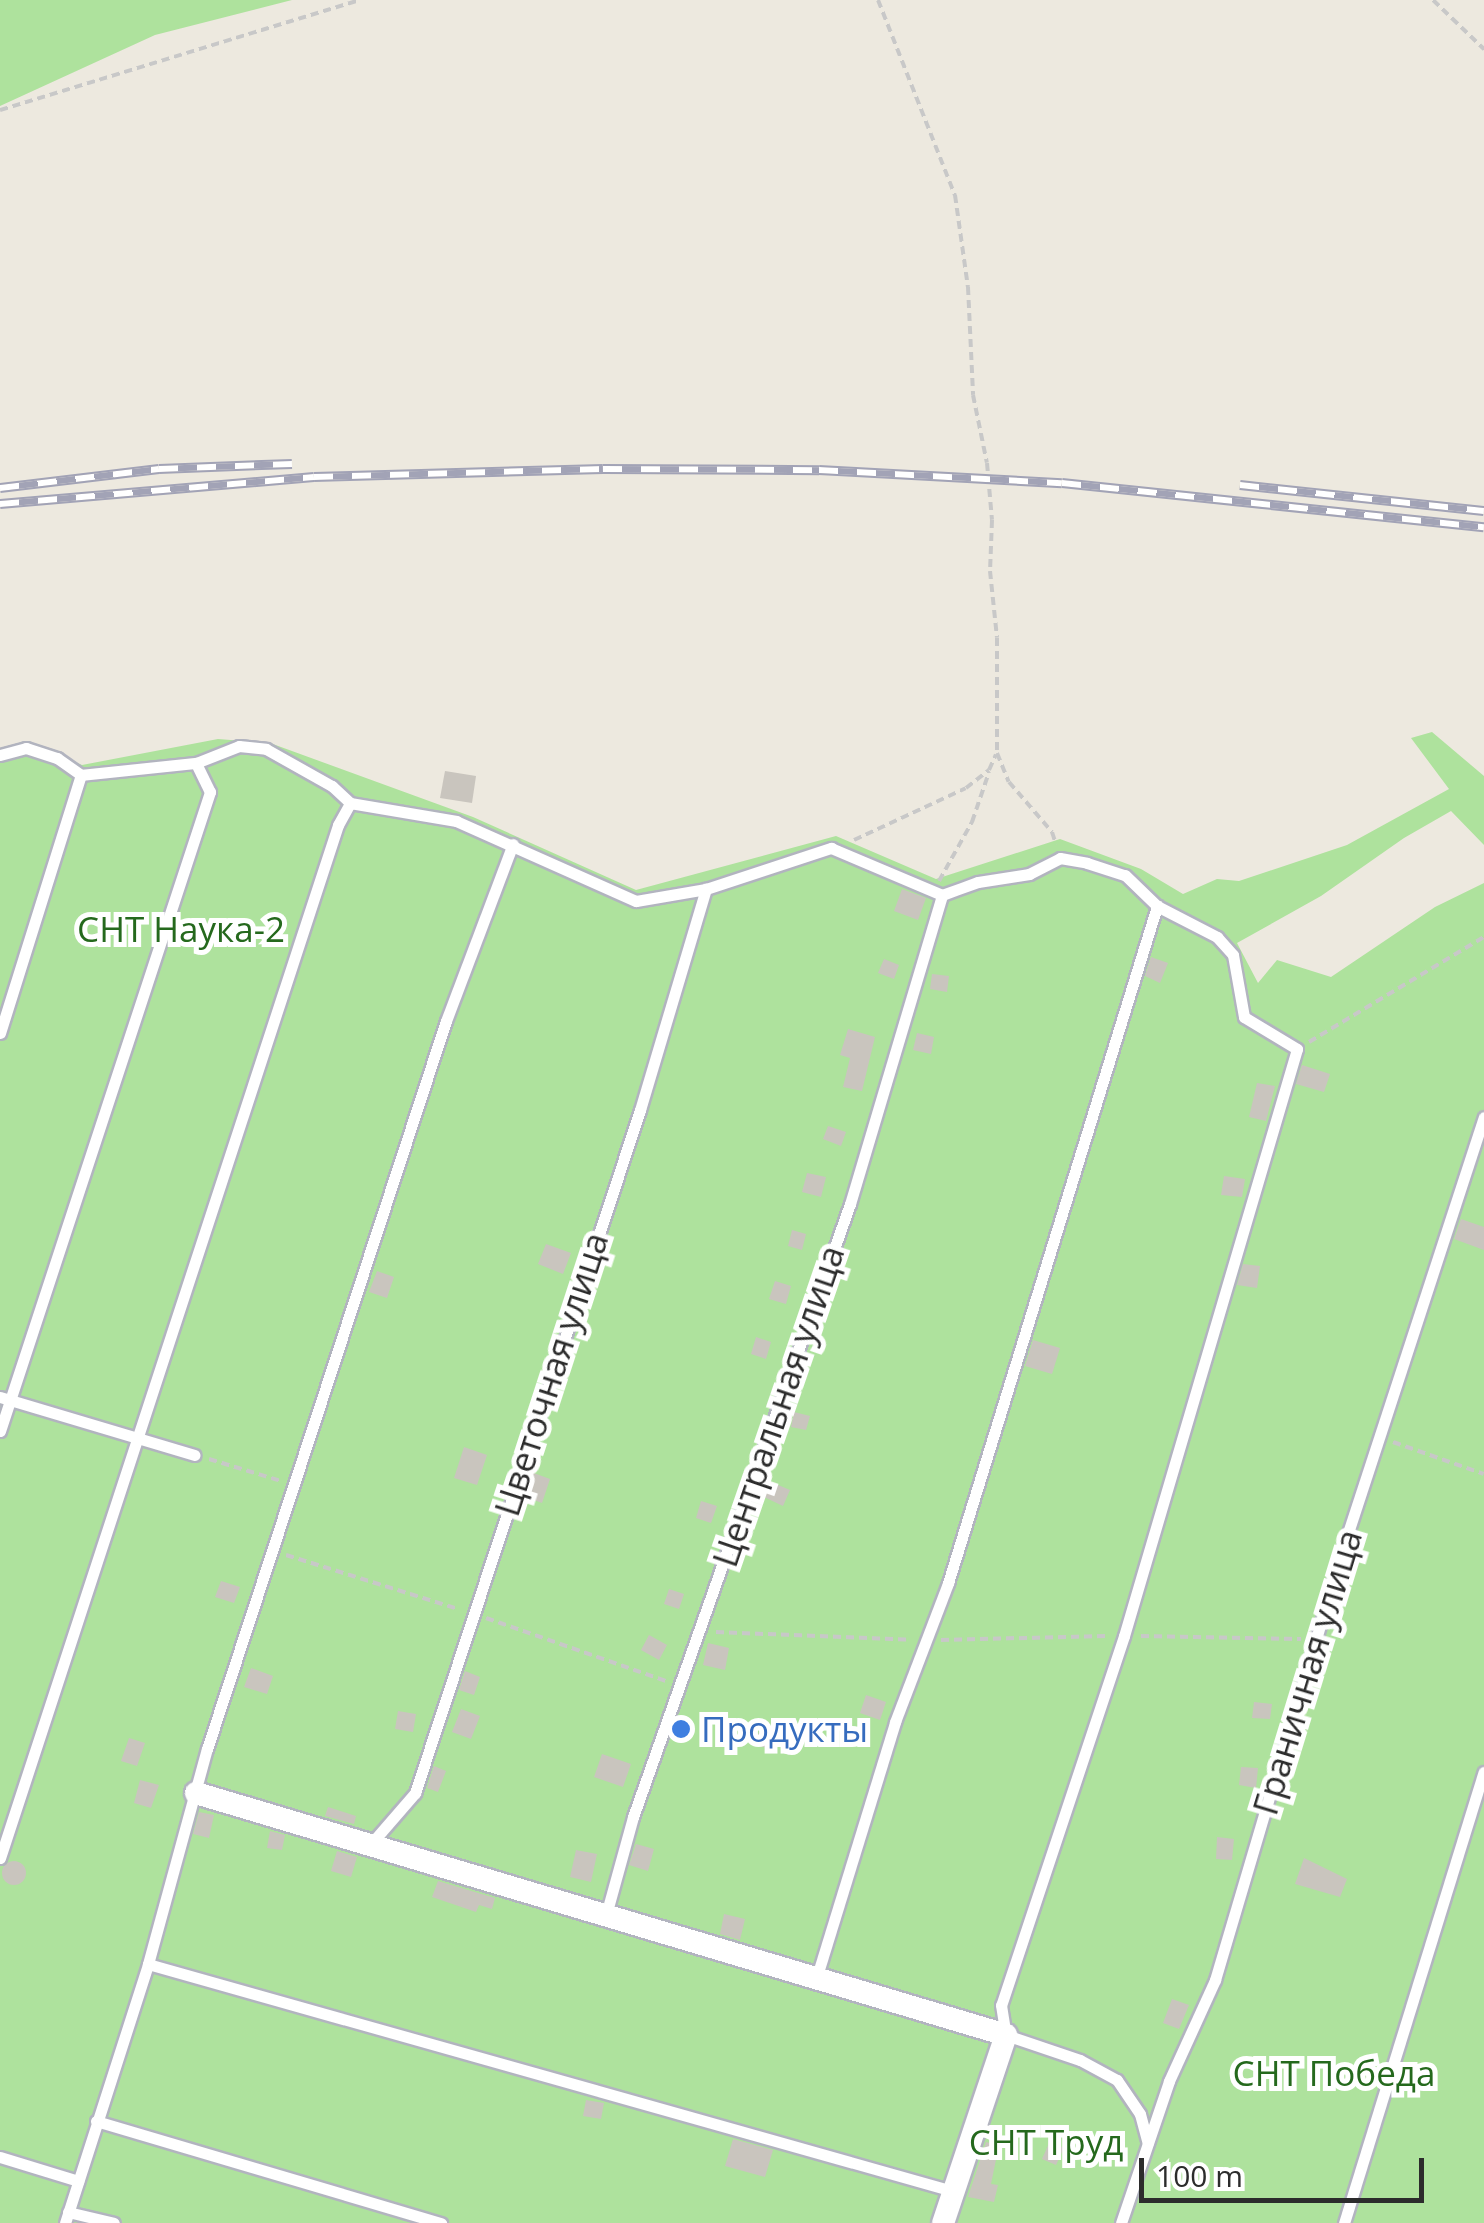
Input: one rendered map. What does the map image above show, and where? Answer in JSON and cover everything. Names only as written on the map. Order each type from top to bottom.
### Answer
[{"type":"street","points":[[196,1793],[1006,2035],[943,2223]]},
{"type":"lane","points":[[0,755],[26,748],[57,758],[81,775],[196,764],[239,746],[266,749],[332,786],[350,803],[456,821],[636,901],[706,890],[831,848],[942,895],[978,882],[1029,874],[1060,858],[1125,875],[1158,906],[1217,938],[1233,956],[1244,1016],[1298,1049],[1124,1636],[1001,2005],[1006,2035],[1080,2060],[1116,2080],[1140,2114],[1148,2143]]},
{"type":"lane","points":[[0,1431],[5,1398],[210,792],[196,764]]},
{"type":"lane","points":[[0,1033],[81,775]]},
{"type":"lane","points":[[0,1858],[338,825],[350,803]]},
{"type":"lane","points":[[114,2223],[67,2218],[293,1485],[446,1020],[513,844]]},
{"type":"lane","name":"Цветочная улица","points":[[370,1845],[415,1794],[640,1110],[706,890]]},
{"type":"lane","name":"Центральная улица","points":[[606,1915],[634,1817],[850,1204],[942,895]]},
{"type":"lane","points":[[817,1976],[895,1722],[948,1583],[1158,906]]},
{"type":"lane","name":"Граничная улица","points":[[1122,2221],[1169,2081],[1215,1980],[1379,1437],[1484,1118]]},
{"type":"lane","points":[[5,1398],[195,1455]]},
{"type":"lane","points":[[1344,2223],[1484,1772]]},
{"type":"lane","points":[[148,1964],[953,2191]]},
{"type":"lane","points":[[96,2121],[442,2223]]},
{"type":"lane","points":[[0,2158],[78,2180]]},
{"type":"lane","points":[[1122,2221],[1137,2223]]},
{"type":"path","points":[[0,110],[360,0]]},
{"type":"path","points":[[878,0],[955,196],[968,288],[973,394],[987,463],[992,520],[990,571],[997,638],[997,753],[1009,782],[1052,832],[1060,858]]},
{"type":"path","points":[[1432,0],[1484,49]]},
{"type":"path","points":[[942,895],[938,883],[972,822],[997,753]]},
{"type":"path","points":[[831,848],[966,788],[989,770]]},
{"type":"path","points":[[1298,1049],[1484,937]]},
{"type":"path","points":[[1379,1437],[1484,1474]]},
{"type":"path","points":[[195,1455],[293,1485]]},
{"type":"path","points":[[272,1551],[680,1685]]},
{"type":"path","points":[[1124,1636],[1316,1639]]},
{"type":"green space","points":[[0,0],[292,0],[155,35],[0,106]]},
{"type":"green space","points":[[1432,732],[1484,776],[1484,845],[1451,811],[1404,838],[1321,896],[1237,943],[1258,983],[1277,960],[1331,977],[1435,907],[1484,883],[1484,2223],[0,2223],[0,749],[33,743],[82,765],[218,739],[270,743],[473,817],[636,890],[836,836],[936,879],[1060,839],[1141,869],[1183,894],[1217,879],[1239,881],[1347,845],[1449,789],[1411,738]]},
{"type":"building","points":[[445,771],[476,776],[472,803],[440,798]]},
{"type":"building","points":[[902,889],[926,898],[918,920],[894,911]]},
{"type":"building","points":[[1151,957],[1168,963],[1160,983],[1145,976]]},
{"type":"building","points":[[884,959],[899,965],[894,979],[878,973]]},
{"type":"building","points":[[932,974],[949,976],[947,992],[930,989]]},
{"type":"building","points":[[848,1029],[875,1037],[862,1091],[843,1087],[850,1058],[840,1055]]},
{"type":"building","points":[[917,1033],[934,1037],[931,1054],[913,1050]]},
{"type":"building","points":[[1302,1065],[1330,1074],[1324,1092],[1296,1084]]},
{"type":"building","points":[[1257,1083],[1275,1086],[1266,1121],[1249,1117]]},
{"type":"building","points":[[828,1126],[846,1132],[841,1146],[823,1139]]},
{"type":"building","points":[[807,1173],[826,1177],[821,1197],[802,1192]]},
{"type":"building","points":[[1224,1176],[1245,1179],[1242,1197],[1221,1195]]},
{"type":"building","points":[[1461,1219],[1484,1227],[1484,1250],[1454,1239]]},
{"type":"building","points":[[792,1230],[806,1234],[802,1250],[788,1246]]},
{"type":"building","points":[[546,1244],[571,1253],[563,1274],[538,1264]]},
{"type":"building","points":[[1243,1264],[1260,1266],[1257,1288],[1237,1285]]},
{"type":"building","points":[[377,1271],[394,1277],[387,1298],[369,1292]]},
{"type":"building","points":[[775,1281],[791,1286],[786,1304],[769,1299]]},
{"type":"building","points":[[756,1337],[771,1342],[766,1359],[751,1354]]},
{"type":"building","points":[[1033,1340],[1060,1348],[1052,1374],[1025,1366]]},
{"type":"building","points":[[794,1412],[810,1416],[806,1430],[791,1427]]},
{"type":"building","points":[[464,1447],[487,1455],[477,1485],[454,1478]]},
{"type":"building","points":[[531,1472],[550,1479],[542,1503],[523,1496]]},
{"type":"building","points":[[771,1482],[790,1490],[783,1506],[764,1497]]},
{"type":"building","points":[[701,1501],[717,1506],[711,1523],[696,1518]]},
{"type":"building","points":[[221,1581],[240,1587],[234,1603],[215,1597]]},
{"type":"building","points":[[669,1589],[684,1594],[679,1609],[664,1604]]},
{"type":"building","points":[[649,1635],[667,1645],[659,1660],[641,1650]]},
{"type":"building","points":[[708,1643],[729,1648],[725,1670],[703,1665]]},
{"type":"building","points":[[251,1668],[273,1676],[267,1694],[244,1687]]},
{"type":"building","points":[[465,1671],[480,1677],[474,1695],[459,1690]]},
{"type":"building","points":[[866,1695],[886,1702],[880,1720],[860,1713]]},
{"type":"building","points":[[1254,1702],[1272,1704],[1270,1719],[1252,1718]]},
{"type":"building","points":[[461,1709],[480,1716],[471,1739],[452,1732]]},
{"type":"building","points":[[398,1711],[416,1714],[413,1732],[395,1729]]},
{"type":"building","points":[[760,1729],[774,1734],[769,1749],[755,1744]]},
{"type":"building","points":[[129,1738],[145,1743],[137,1766],[121,1761]]},
{"type":"building","points":[[602,1754],[631,1764],[623,1787],[594,1777]]},
{"type":"building","points":[[434,1766],[446,1771],[438,1792],[427,1788]]},
{"type":"building","points":[[1241,1767],[1258,1768],[1256,1788],[1239,1785]]},
{"type":"building","points":[[140,1780],[159,1785],[151,1808],[134,1803]]},
{"type":"building","points":[[328,1807],[356,1816],[354,1824],[325,1816]]},
{"type":"building","points":[[199,1812],[214,1815],[209,1838],[193,1834]]},
{"type":"building","points":[[270,1831],[285,1835],[282,1850],[267,1848]]},
{"type":"building","points":[[1217,1837],[1234,1839],[1232,1860],[1216,1859]]},
{"type":"building","points":[[636,1844],[654,1849],[648,1871],[629,1865]]},
{"type":"building","points":[[576,1850],[597,1854],[591,1882],[570,1877]]},
{"type":"building","points":[[337,1851],[357,1857],[351,1877],[331,1871]]},
{"type":"building","points":[[1304,1858],[1347,1879],[1340,1897],[1295,1884]]},
{"type":"building","points":[[14,1861],[23,1864],[23,1882],[14,1885],[5,1882],[2,1873],[5,1864]]},
{"type":"building","points":[[438,1881],[495,1898],[492,1909],[479,1905],[476,1912],[432,1897]]},
{"type":"building","points":[[724,1914],[745,1919],[740,1940],[720,1934]]},
{"type":"building","points":[[1172,1999],[1189,2005],[1179,2029],[1163,2023]]},
{"type":"building","points":[[586,2100],[604,2103],[601,2119],[583,2116]]},
{"type":"building","points":[[733,2139],[773,2150],[765,2177],[725,2166]]},
{"type":"building","points":[[1050,2141],[1064,2148],[1056,2165],[1042,2159]]},
{"type":"building","points":[[986,2142],[999,2145],[991,2184],[998,2185],[994,2202],[968,2197]]},
{"type":"railway","points":[[0,488],[159,469],[292,464]]},
{"type":"railway","points":[[0,504],[314,477],[603,469],[819,470],[1062,483],[1484,527]]},
{"type":"railway","points":[[1240,485],[1484,511]]},
{"type":"place","name":"Продукты","points":[[681,1729]]},
{"type":"park label","name":"СНТ Наука-2","points":[[181,929]]},
{"type":"park label","name":"СНТ Победа","points":[[1334,2073]]},
{"type":"park label","name":"СНТ Труд","points":[[1046,2142]]}]
